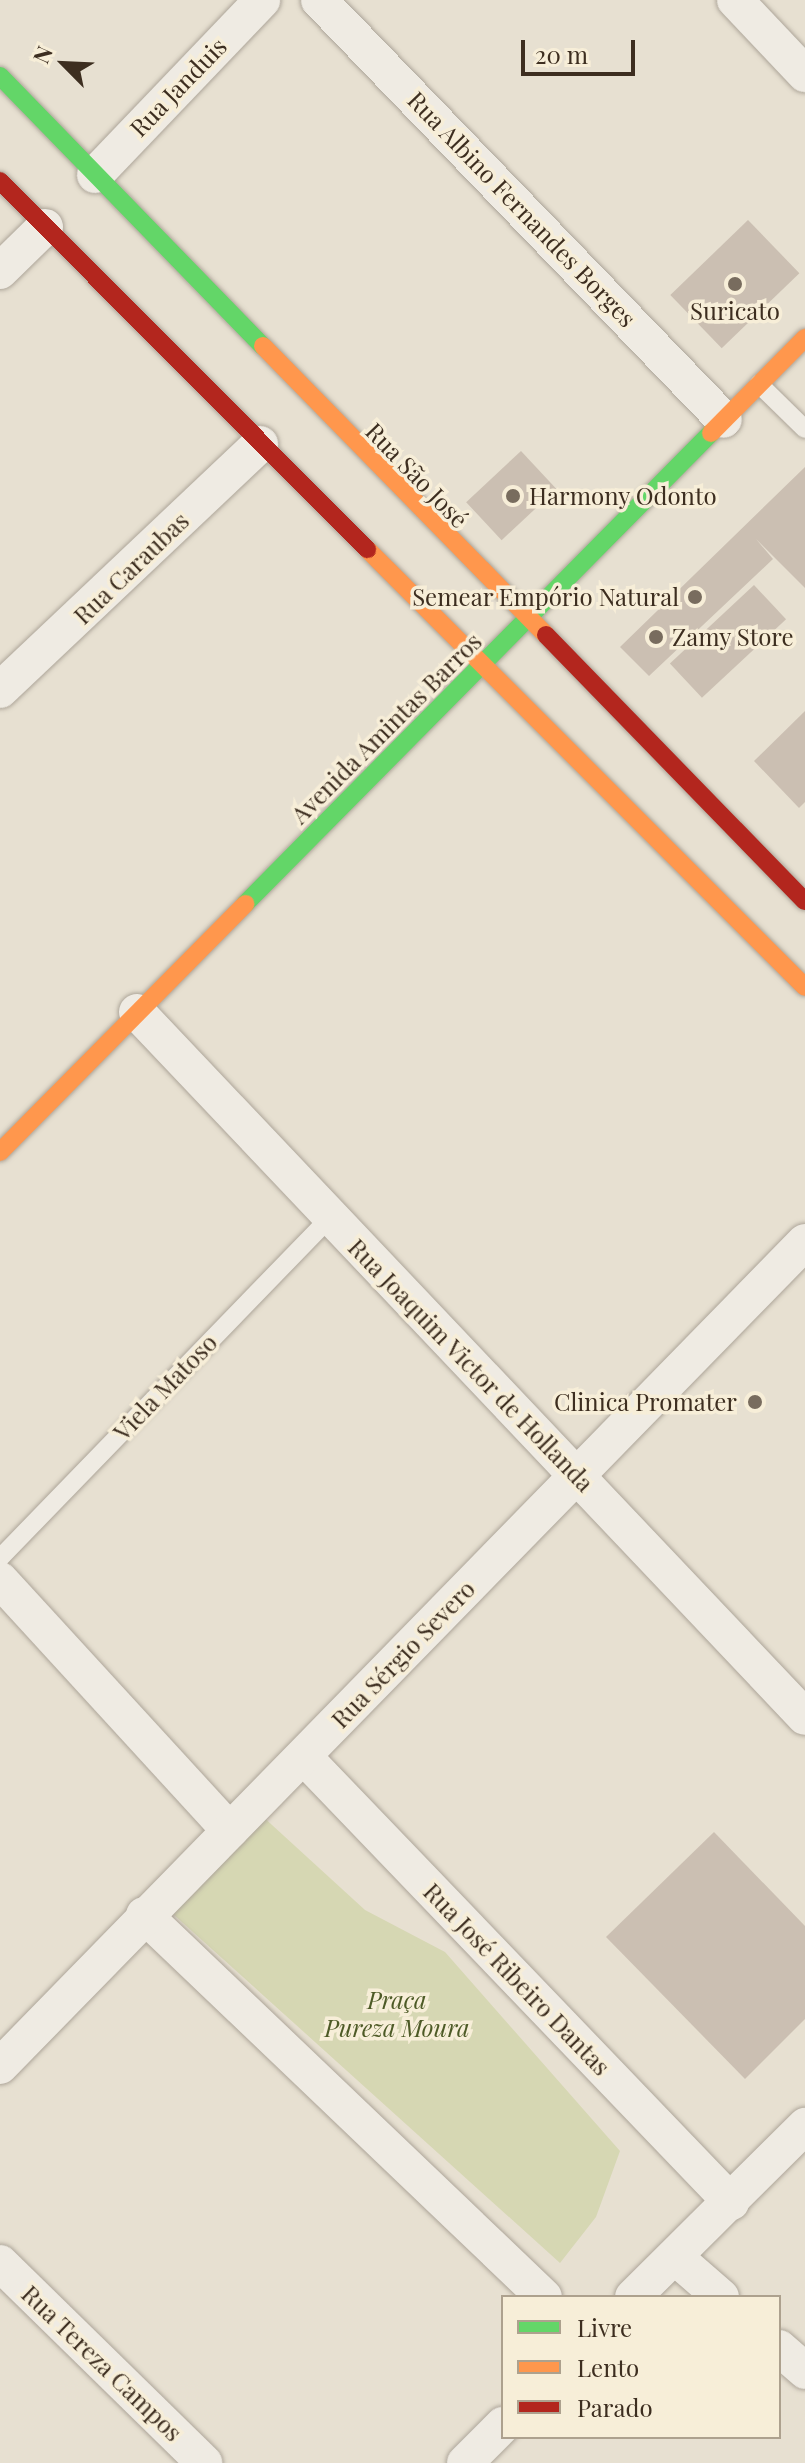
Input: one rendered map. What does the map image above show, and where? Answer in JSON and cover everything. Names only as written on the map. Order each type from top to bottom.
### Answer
[{"type":"main road","name":"Rua São José","points":[[0,76],[95,175],[248,344],[805,901]]},
{"type":"main road","points":[[0,181],[805,987]]},
{"type":"main road","name":"Avenida Amintas Barros","points":[[0,1152],[805,338]]},
{"type":"main road","points":[[204,387],[223,368]]},
{"type":"street","name":"Rua Janduis","points":[[95,175],[262,0]]},
{"type":"street","name":"Rua Albino Fernandes Borges","points":[[319,0],[724,420]]},
{"type":"street","points":[[735,0],[805,74]]},
{"type":"street","points":[[0,271],[45,227]]},
{"type":"street","name":"Rua Caraubas","points":[[0,690],[260,444]]},
{"type":"street","name":"Rua Joaquim Victor de Hollanda","points":[[137,1012],[805,1717]]},
{"type":"street","name":"Rua Sérgio Severo","points":[[0,2066],[144,1915],[304,1757],[805,1242]]},
{"type":"street","points":[[0,1580],[230,1831]]},
{"type":"street","name":"Rua José Ribeiro Dantas","points":[[304,1757],[731,2202]]},
{"type":"street","points":[[144,1915],[542,2295]]},
{"type":"street","points":[[635,2295],[805,2126]]},
{"type":"street","points":[[675,2257],[719,2295]]},
{"type":"street","name":"Rua Tereza Campos","points":[[0,2263],[204,2463]]},
{"type":"street","points":[[781,2350],[805,2371]]},
{"type":"street","points":[[465,2463],[501,2427]]},
{"type":"lane","points":[[759,384],[805,429]]},
{"type":"lane","name":"Viela Matoso","points":[[0,1558],[330,1217]]},
{"type":"green space","name":"Praça Pureza Moura","points":[[260,1814],[365,1910],[445,1952],[620,2151],[596,2217],[560,2263],[173,1914]]},
{"type":"building","name":"Suricato","points":[[748,220],[799,273],[722,348],[670,295]]},
{"type":"building","name":"Harmony Odonto","points":[[521,451],[556,489],[502,540],[466,502]]},
{"type":"building","points":[[805,467],[805,588],[756,539],[773,559],[649,676],[620,647]]},
{"type":"building","points":[[754,585],[786,619],[702,698],[670,663]]},
{"type":"building","points":[[805,711],[805,802],[799,808],[754,761]]},
{"type":"building","points":[[714,1832],[805,1926],[805,2019],[745,2079],[606,1937]]},
{"type":"traffic: fast","points":[[0,76],[263,346]]},
{"type":"traffic: fast","points":[[245,904],[711,433]]},
{"type":"traffic: slow","points":[[711,433],[805,338]]},
{"type":"traffic: slow","points":[[263,346],[546,635]]},
{"type":"traffic: slow","points":[[367,549],[805,987]]},
{"type":"traffic: slow","points":[[0,1152],[245,904]]},
{"type":"traffic: jam","points":[[0,181],[367,549]]},
{"type":"traffic: jam","points":[[546,635],[805,901]]},
{"type":"place","name":"Suricato","points":[[735,284]]},
{"type":"place","name":"Harmony Odonto","points":[[513,496]]},
{"type":"place","name":"Semear Empório Natural","points":[[695,597]]},
{"type":"place","name":"Zamy Store","points":[[656,637]]},
{"type":"place","name":"Clinica Promater","points":[[755,1402]]}]
